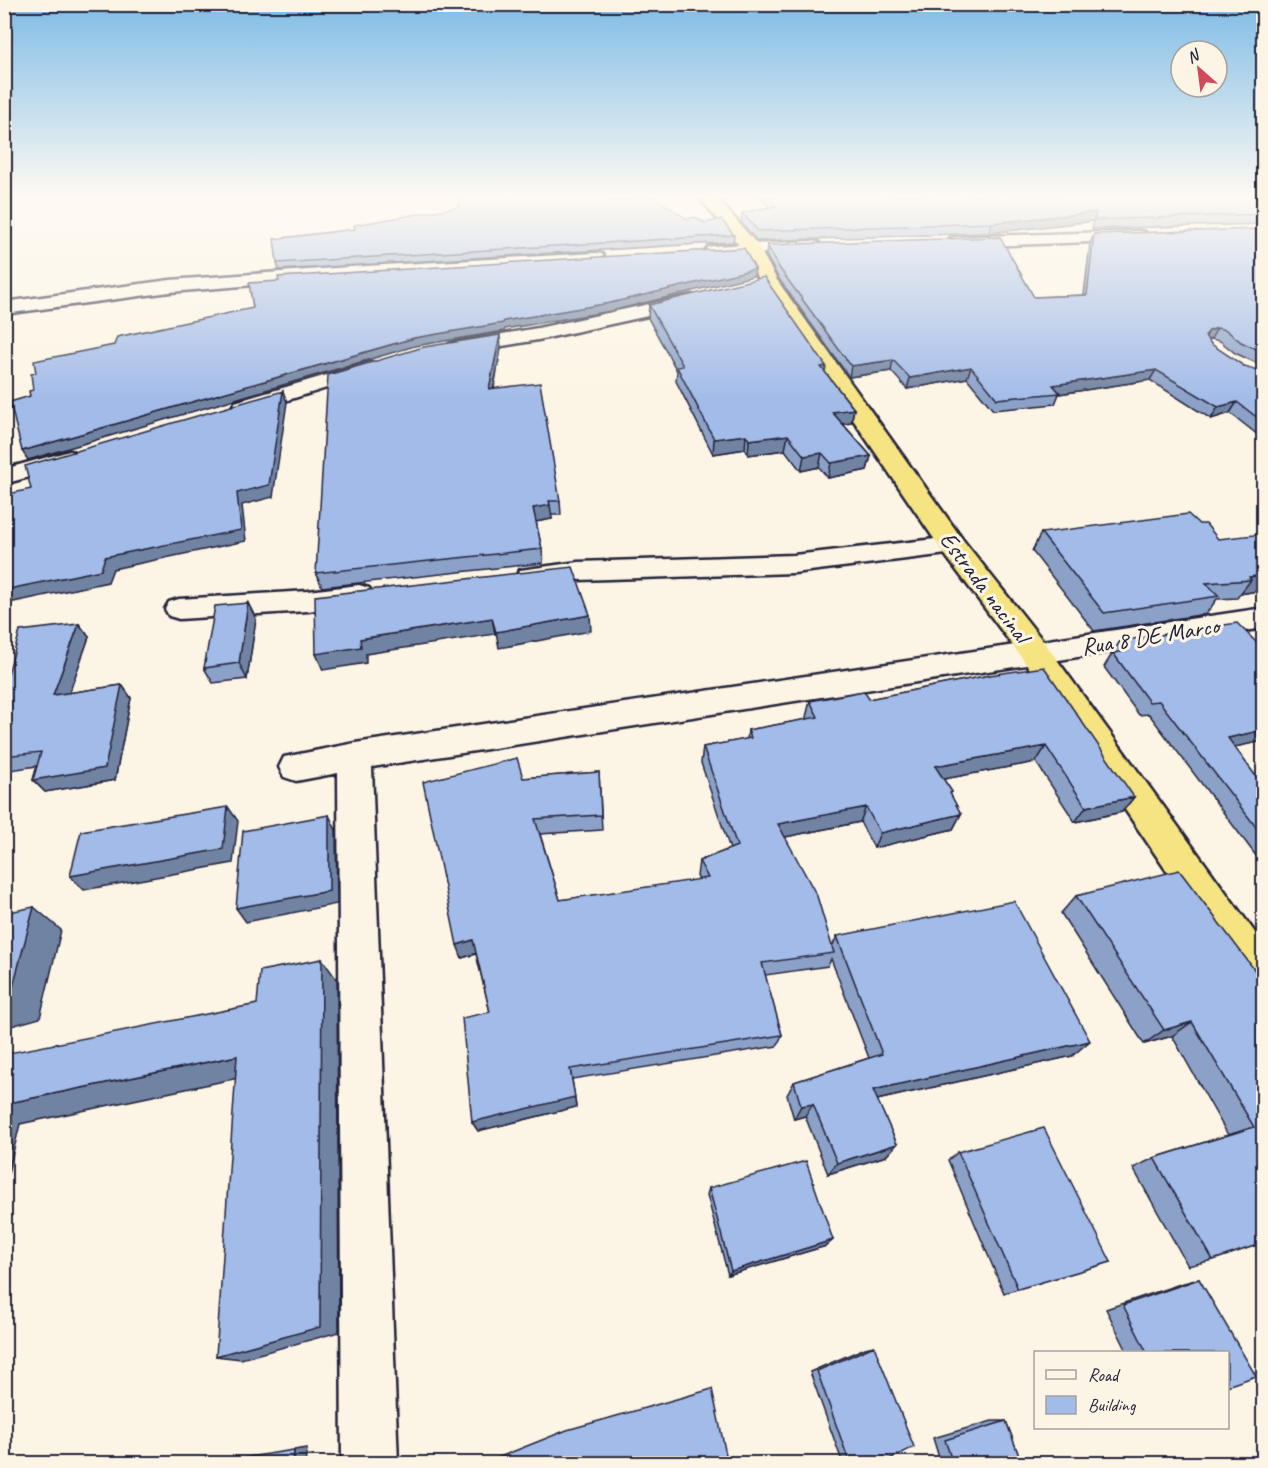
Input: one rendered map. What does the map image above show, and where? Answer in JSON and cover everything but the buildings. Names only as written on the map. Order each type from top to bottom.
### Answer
[{"type":"highway","name":"Estrada nacinal","points":[[754,264],[757,284],[1036,654],[1263,980]]},
{"type":"street","points":[[4,308],[170,286],[495,264]]},
{"type":"street","points":[[432,351],[538,334],[710,296]]},
{"type":"street","points":[[221,413],[391,362]]},
{"type":"street","points":[[4,477],[84,454]]},
{"type":"street","points":[[508,579],[578,571],[794,564],[953,546]]},
{"type":"street","points":[[179,609],[308,601],[390,592]]},
{"type":"street","name":"Rua 8 DE Marco","points":[[296,767],[355,756],[1263,618]]},
{"type":"street","points":[[355,756],[370,1464]]}]
